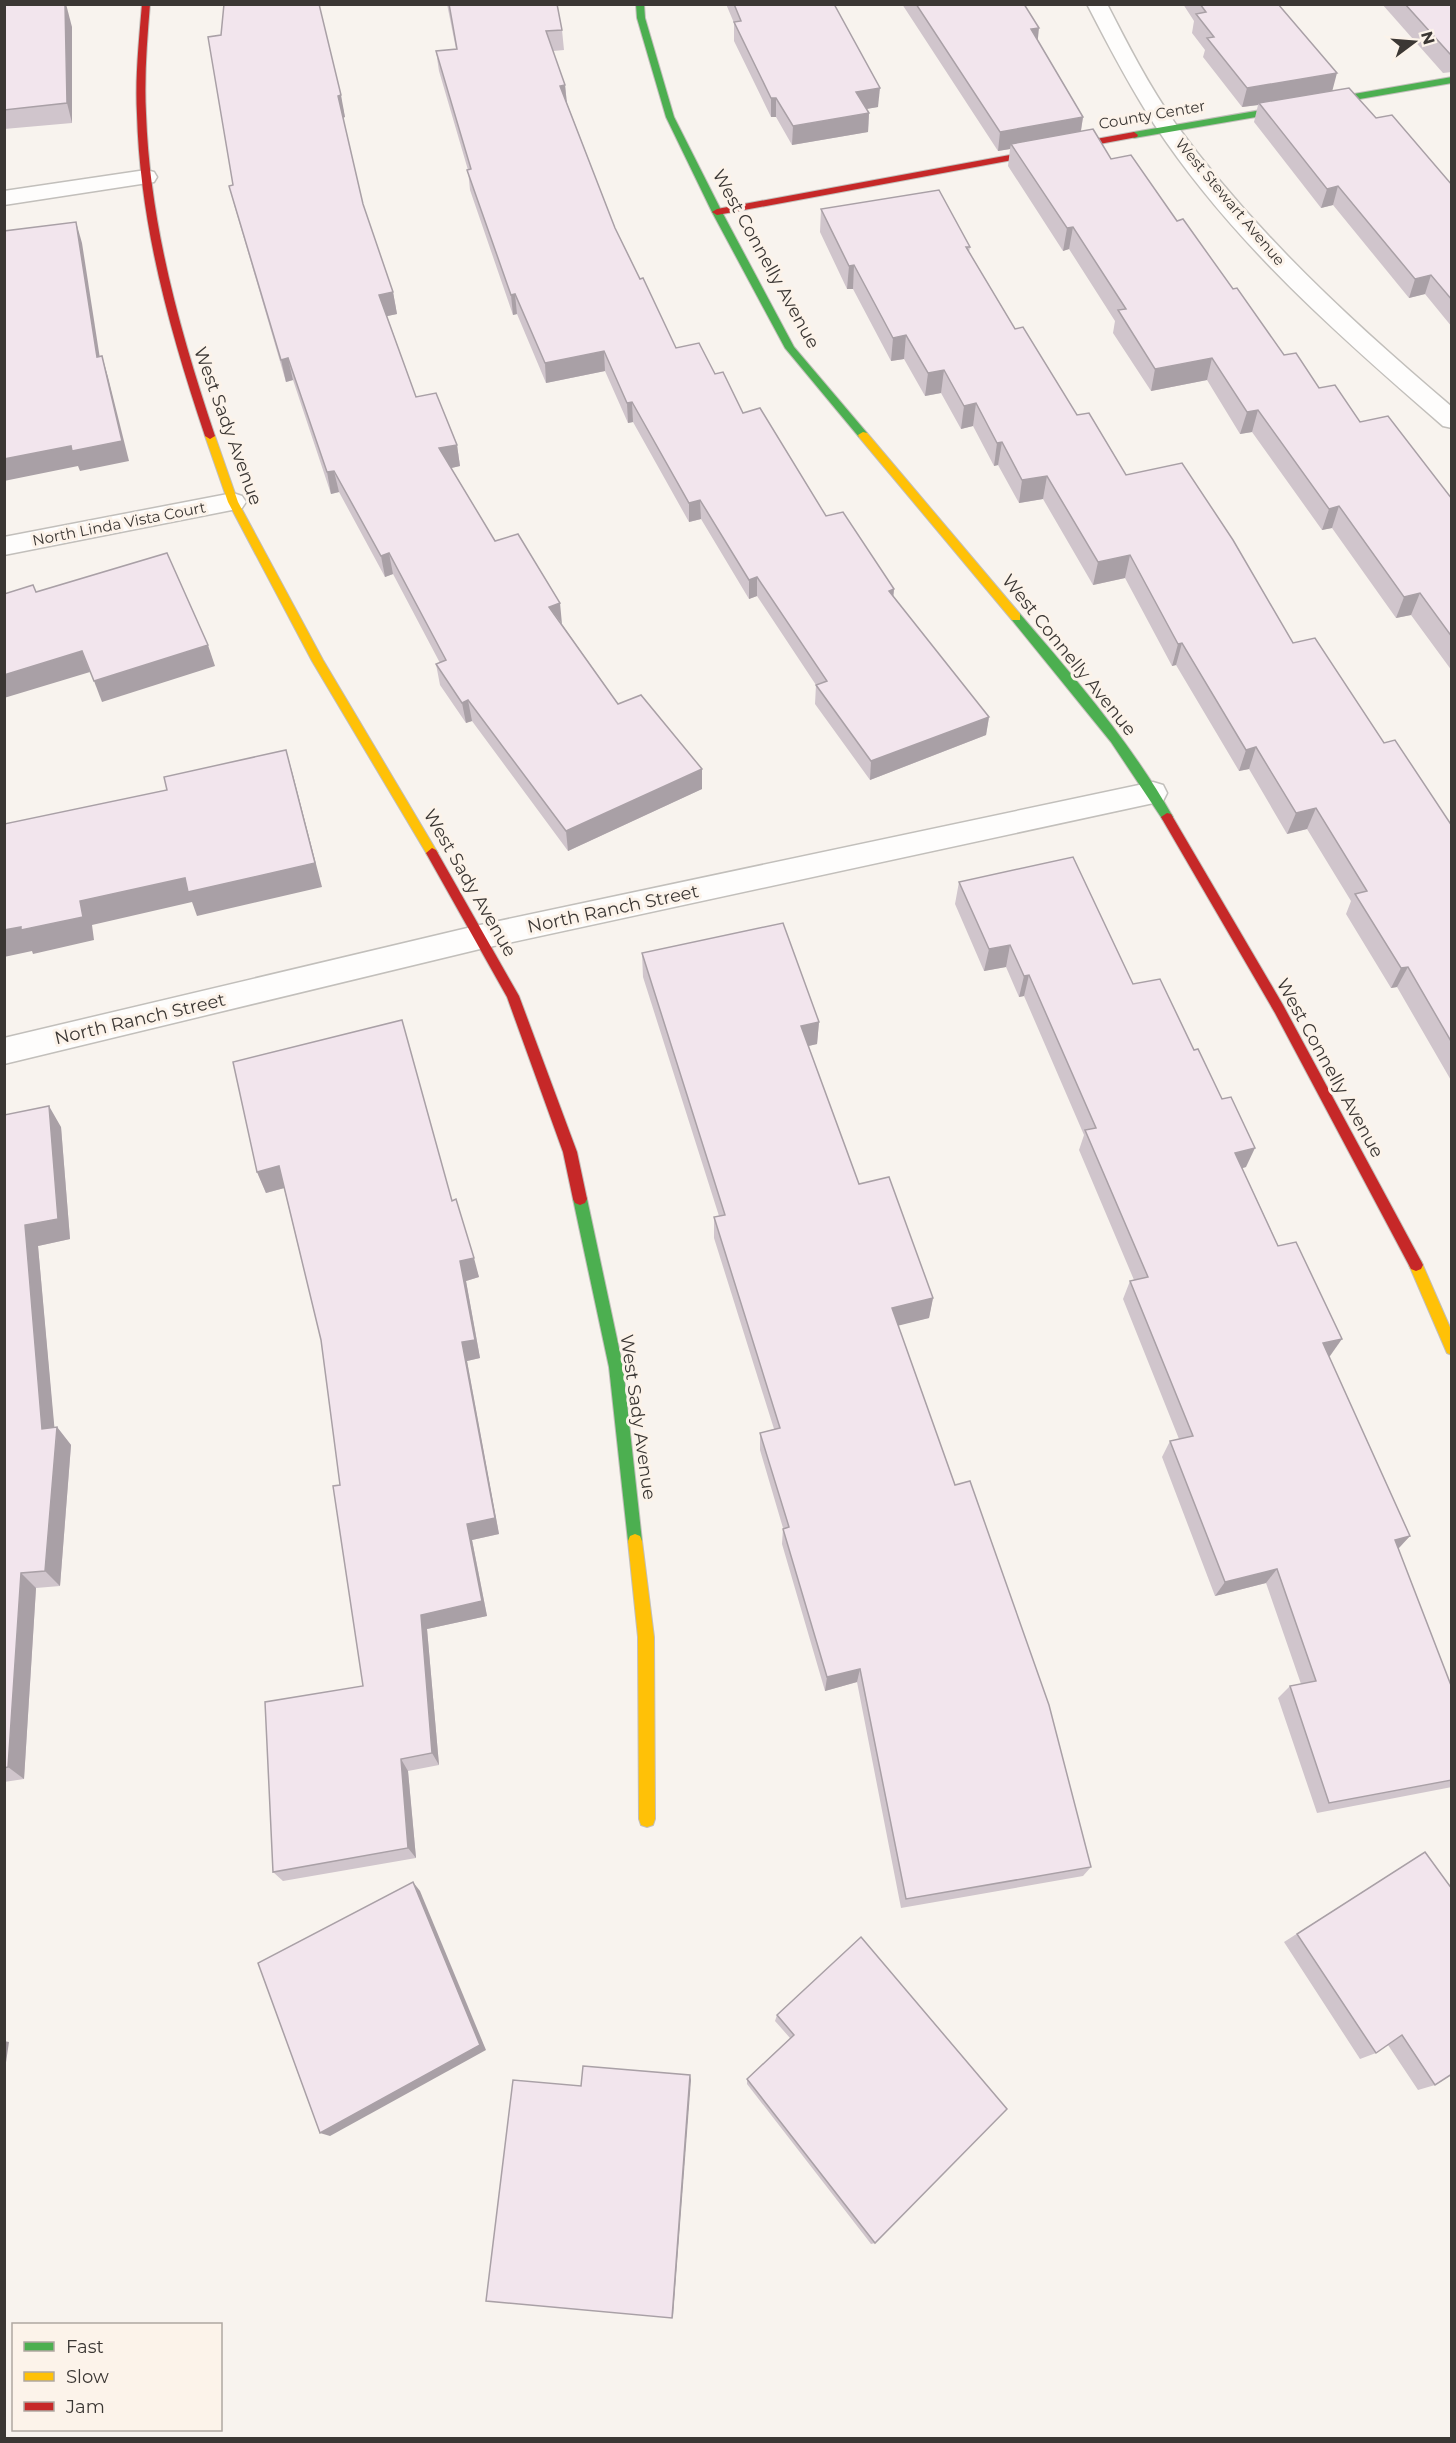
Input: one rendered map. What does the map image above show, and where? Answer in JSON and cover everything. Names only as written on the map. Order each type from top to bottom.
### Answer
[{"type":"street","name":"West Sady Avenue","points":[[146,4],[142,27],[140,96],[146,177],[154,239],[168,304],[196,399],[233,502],[318,661],[513,996],[570,1152],[616,1367],[646,1637],[647,1819]]},
{"type":"street","name":"West Connelly Avenue","points":[[640,4],[641,18],[670,117],[717,212],[790,348],[1077,689],[1154,793],[1279,1009],[1426,1284],[1452,1349]]},
{"type":"street","name":"West Stewart Avenue","points":[[1097,4],[1117,48],[1168,128],[1262,245],[1330,314],[1452,420]]},
{"type":"street","name":"County Center","points":[[717,212],[1168,128],[1452,80]]},
{"type":"street","points":[[4,198],[146,177]]},
{"type":"street","name":"North Linda Vista Court","points":[[4,546],[233,502]]},
{"type":"street","name":"North Ranch Street","points":[[4,1051],[480,937],[1154,793]]},
{"type":"building","points":[[4,4],[65,4],[67,103],[4,110]]},
{"type":"building","points":[[224,4],[319,4],[341,95],[338,96],[363,204],[393,292],[379,295],[416,397],[436,393],[457,445],[439,448],[495,541],[518,534],[560,603],[549,607],[618,704],[641,695],[702,769],[566,831],[468,700],[462,703],[436,664],[446,660],[389,553],[381,556],[334,471],[327,472],[288,358],[281,360],[229,186],[233,185],[208,37],[221,35]]},
{"type":"building","points":[[449,4],[557,4],[562,30],[546,31],[565,85],[560,86],[615,228],[640,279],[643,278],[676,348],[699,343],[715,374],[723,372],[743,413],[760,408],[826,516],[843,512],[894,589],[889,591],[989,717],[871,761],[816,685],[827,681],[757,577],[749,580],[700,500],[689,503],[632,402],[627,403],[604,351],[545,363],[515,294],[511,295],[467,170],[471,169],[436,51],[457,49]]},
{"type":"building","points":[[734,4],[834,4],[880,88],[856,92],[869,113],[793,126],[776,98],[771,98],[734,22],[741,21]]},
{"type":"building","points":[[916,4],[1024,4],[1039,28],[1031,29],[1083,117],[1000,132]]},
{"type":"building","points":[[1200,4],[1278,4],[1337,73],[1247,88],[1207,38],[1214,37],[1196,14],[1206,12]]},
{"type":"building","points":[[1405,4],[1452,4],[1452,54],[1450,54]]},
{"type":"building","points":[[1349,88],[1376,118],[1392,115],[1452,185],[1452,300],[1431,275],[1415,279],[1338,186],[1327,189],[1259,103]]},
{"type":"building","points":[[1093,129],[1111,159],[1131,155],[1177,221],[1183,219],[1233,289],[1237,288],[1284,355],[1296,353],[1319,388],[1335,385],[1360,422],[1388,416],[1452,499],[1452,637],[1420,593],[1404,597],[1339,506],[1329,509],[1258,410],[1247,412],[1212,358],[1155,369],[1118,310],[1126,309],[1073,227],[1067,228],[1011,144]]},
{"type":"building","points":[[939,190],[970,247],[966,247],[1015,329],[1023,327],[1077,415],[1089,413],[1126,475],[1182,463],[1233,540],[1293,643],[1315,638],[1384,743],[1395,740],[1452,826],[1452,1043],[1408,967],[1401,968],[1355,894],[1367,891],[1316,808],[1296,813],[1256,747],[1246,750],[1182,643],[1178,644],[1130,555],[1098,562],[1047,476],[1022,480],[1002,442],[997,443],[976,403],[964,406],[944,370],[928,373],[906,335],[893,338],[854,265],[849,266],[821,209]]},
{"type":"building","points":[[76,222],[97,357],[102,356],[122,441],[72,451],[71,446],[4,459],[4,231]]},
{"type":"building","points":[[167,553],[208,645],[94,681],[82,651],[4,675],[4,594],[33,585],[36,592]]},
{"type":"building","points":[[286,750],[315,863],[188,892],[185,878],[80,901],[83,917],[21,930],[21,927],[4,930],[4,824],[167,790],[164,777]]},
{"type":"building","points":[[1073,857],[1133,984],[1160,979],[1194,1050],[1198,1049],[1222,1099],[1231,1097],[1255,1148],[1235,1153],[1278,1246],[1296,1242],[1342,1339],[1323,1343],[1410,1536],[1395,1540],[1452,1688],[1452,1780],[1329,1803],[1290,1686],[1316,1681],[1277,1569],[1225,1582],[1170,1441],[1193,1436],[1130,1281],[1148,1277],[1085,1130],[1096,1128],[1029,975],[1024,976],[1010,945],[989,949],[959,882]]},
{"type":"building","points":[[783,923],[819,1022],[801,1026],[859,1184],[889,1177],[933,1298],[892,1308],[955,1485],[970,1481],[1049,1705],[1091,1867],[906,1899],[860,1669],[827,1677],[783,1529],[789,1527],[760,1433],[780,1428],[714,1217],[725,1215],[642,953]]},
{"type":"building","points":[[402,1020],[452,1201],[456,1199],[474,1258],[460,1261],[475,1340],[462,1342],[495,1518],[467,1524],[482,1601],[421,1615],[432,1753],[401,1759],[408,1848],[273,1872],[265,1702],[363,1686],[333,1486],[340,1485],[321,1340],[279,1166],[257,1172],[233,1062]]},
{"type":"building","points":[[49,1106],[58,1219],[25,1225],[42,1429],[57,1427],[45,1571],[21,1573],[8,1767],[4,1768],[4,1115]]},
{"type":"building","points":[[1425,1852],[1452,1889],[1452,2074],[1435,2085],[1402,2035],[1376,2053],[1297,1934]]},
{"type":"building","points":[[413,1882],[480,2045],[320,2133],[258,1963]]},
{"type":"building","points":[[861,1937],[1007,2109],[875,2243],[747,2079],[794,2035],[777,2015]]},
{"type":"building","points":[[583,2066],[690,2075],[672,2318],[486,2301],[513,2080],[581,2086]]},
{"type":"traffic: fast","points":[[640,4],[641,18],[670,117],[717,212],[790,348],[863,435]]},
{"type":"traffic: fast","points":[[1134,135],[1452,80]]},
{"type":"traffic: fast","points":[[1016,617],[1115,739],[1167,817]]},
{"type":"traffic: fast","points":[[580,1199],[616,1367],[635,1541]]},
{"type":"traffic: slow","points":[[863,435],[1016,617]]},
{"type":"traffic: slow","points":[[210,436],[233,502],[318,661],[432,853]]},
{"type":"traffic: slow","points":[[1416,1265],[1452,1349]]},
{"type":"traffic: slow","points":[[635,1541],[646,1637],[647,1819]]},
{"type":"traffic: jam","points":[[146,4],[141,59],[141,114],[152,223],[177,331],[210,436]]},
{"type":"traffic: jam","points":[[717,212],[1134,135]]},
{"type":"traffic: jam","points":[[1167,817],[1279,1009],[1416,1265]]},
{"type":"traffic: jam","points":[[432,853],[513,996],[570,1152],[580,1199]]}]
